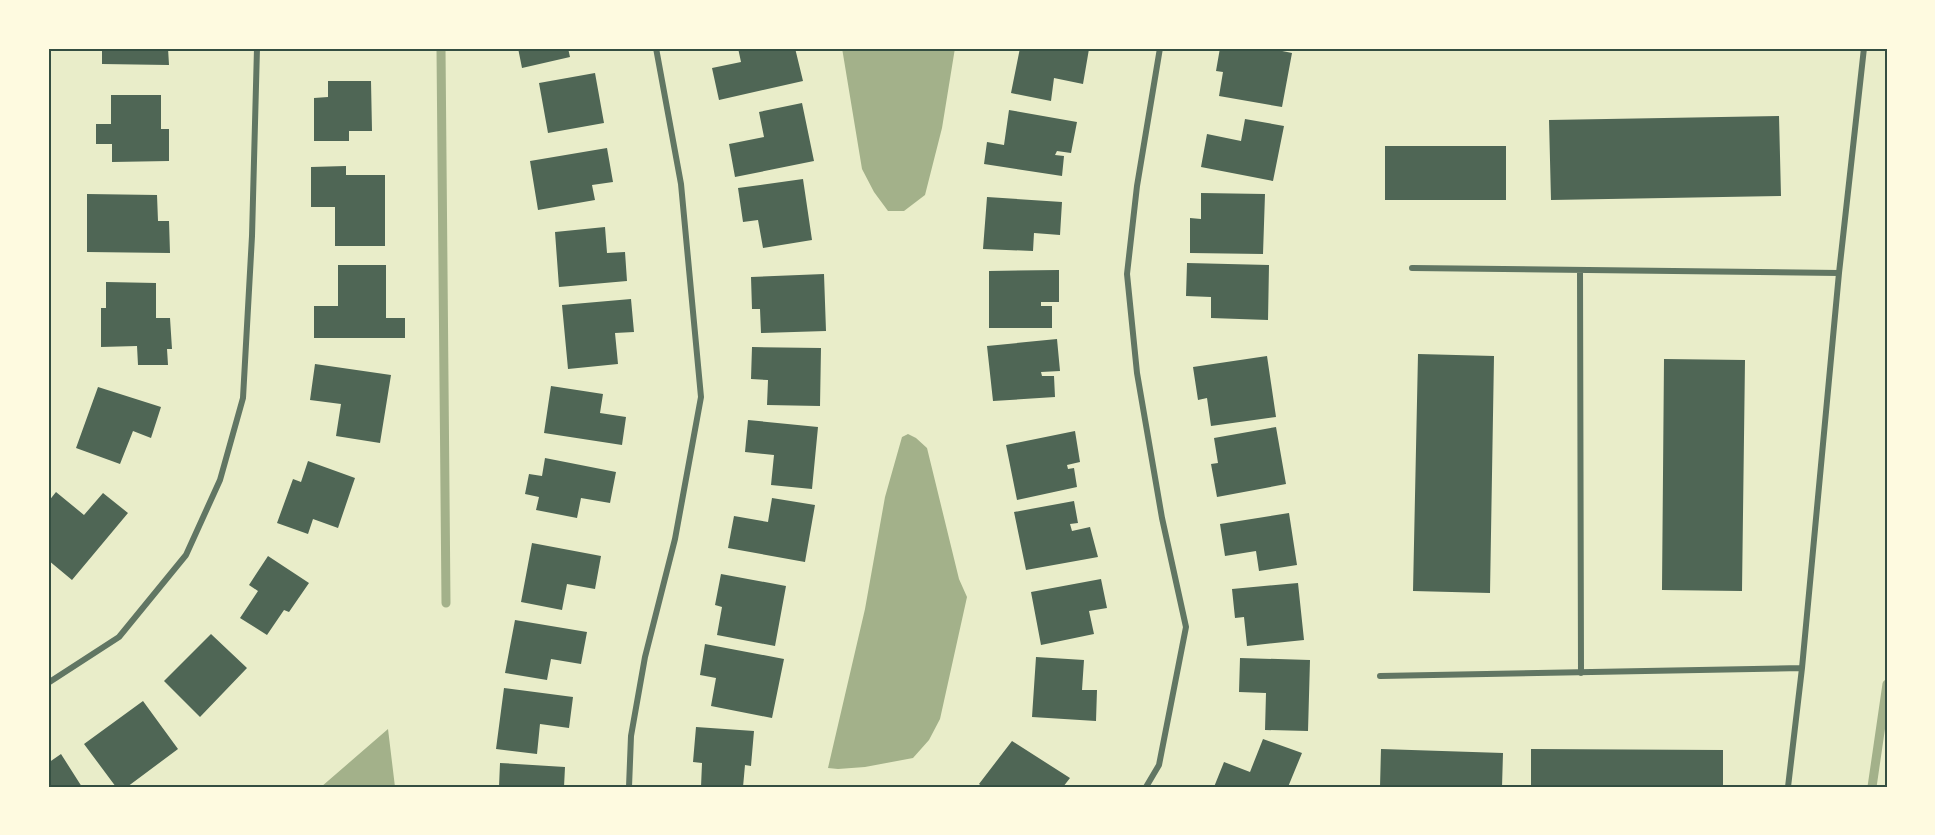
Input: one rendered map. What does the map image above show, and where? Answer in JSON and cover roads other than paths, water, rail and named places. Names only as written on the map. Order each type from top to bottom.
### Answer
[{"type":"street","points":[[48,683],[119,637],[186,555],[220,480],[243,398],[252,236],[257,48]]},
{"type":"street","points":[[629,787],[632,736],[645,657],[675,539],[701,397],[681,183],[656,48]]},
{"type":"street","points":[[1146,787],[1159,765],[1186,627],[1162,518],[1139,384],[1127,274],[1137,186],[1160,48]]},
{"type":"street","points":[[1788,787],[1802,669],[1839,273],[1864,48]]},
{"type":"street","points":[[1412,268],[1839,273]]},
{"type":"street","points":[[1580,270],[1581,673]]},
{"type":"street","points":[[1380,676],[1802,669]]},
{"type":"waterway","points":[[441,48],[446,603]]},
{"type":"waterway","points":[[1872,787],[1887,684]]}]
